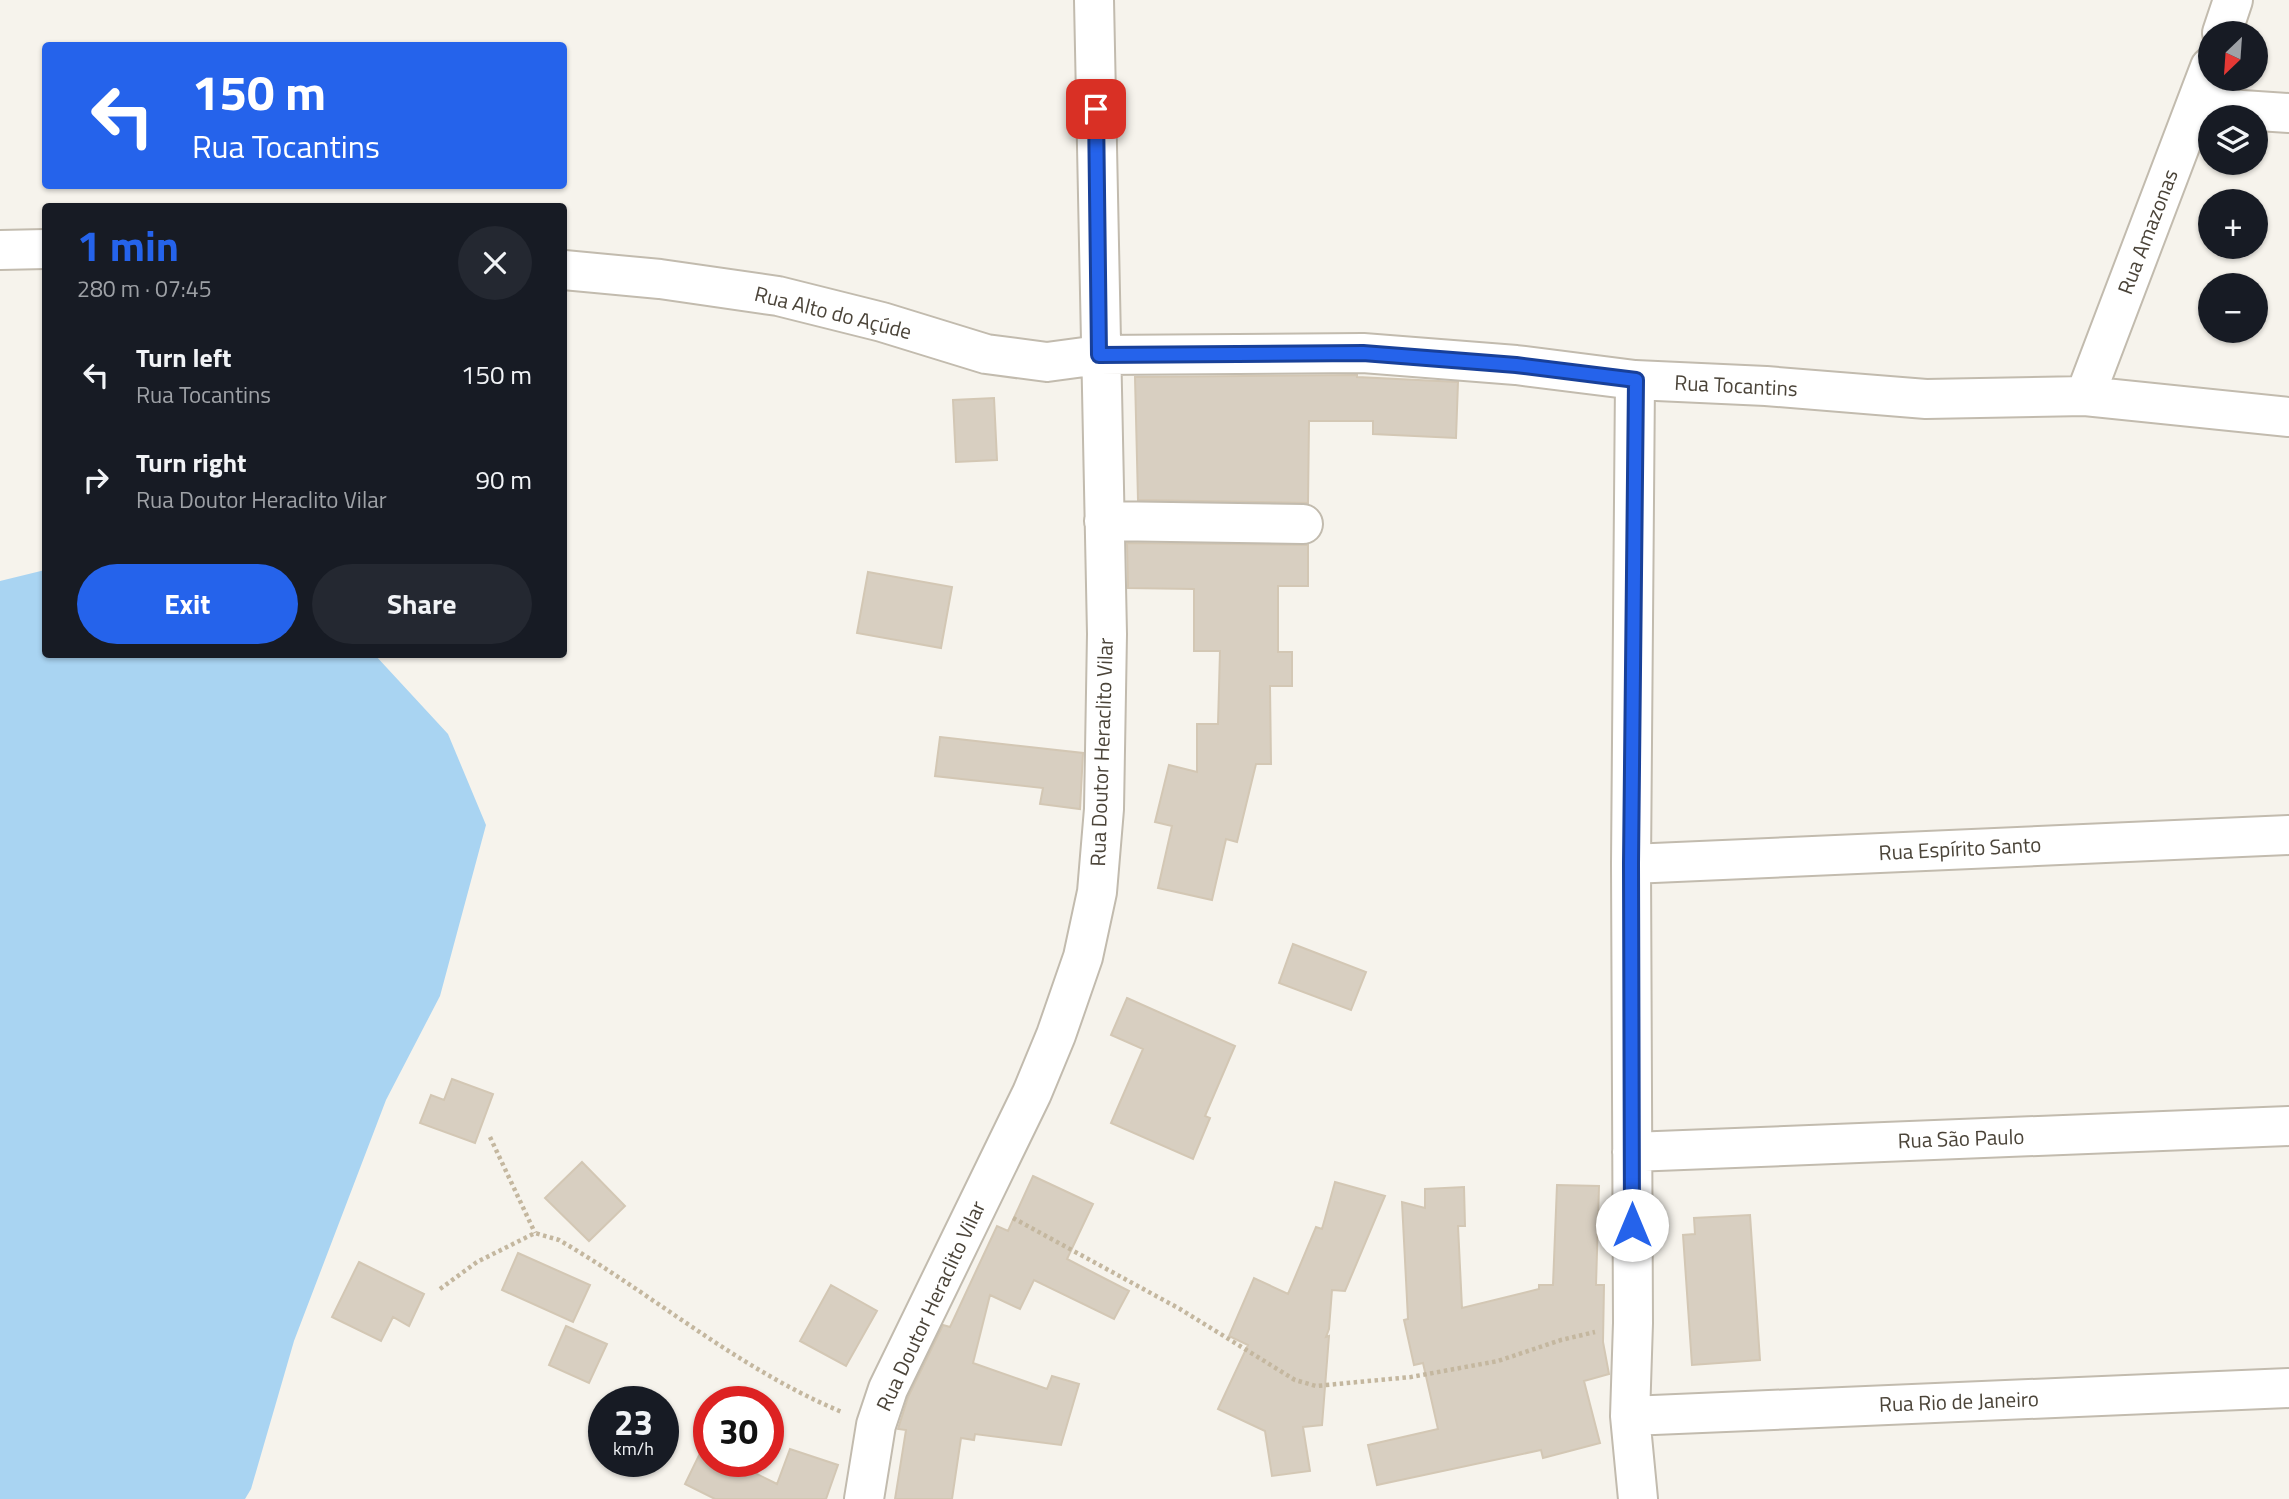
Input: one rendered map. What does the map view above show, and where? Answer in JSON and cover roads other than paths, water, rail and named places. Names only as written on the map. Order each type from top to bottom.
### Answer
[{"type":"street","name":"Rua Doutor Heraclito Vilar","points":[[864,1499],[876,1425],[888,1389],[982,1201],[1056,1035],[1083,957],[1097,892],[1104,809],[1107,634],[1099,355],[1094,0]]},
{"type":"street","points":[[2226,21],[2233,0]]},
{"type":"street","name":"Rua Amazonas","points":[[2085,396],[2202,91]]},
{"type":"street","points":[[2197,107],[2289,113]]},
{"type":"street","points":[[0,250],[42,249]]},
{"type":"street","name":"Rua Alto do Açúde","points":[[567,270],[660,279],[778,296],[882,322],[986,354],[1047,362],[1099,355]]},
{"type":"street","name":"Rua Tocantins","points":[[1099,355],[1363,353],[1516,365],[1636,380],[1766,386],[1926,400],[2085,396],[2289,418]]},
{"type":"street","points":[[1636,380],[1631,864],[1633,1323],[1630,1416],[1638,1499]]},
{"type":"street","points":[[1104,521],[1303,524]]},
{"type":"street","name":"Rua Espírito Santo","points":[[1631,864],[2289,835]]},
{"type":"street","name":"Rua São Paulo","points":[[1632,1152],[2289,1126]]},
{"type":"street","name":"Rua Rio de Janeiro","points":[[1630,1416],[2289,1388]]},
{"type":"water","points":[[42,571],[42,658],[378,658],[448,734],[486,825],[440,996],[386,1100],[294,1341],[251,1489],[245,1499],[0,1499],[0,581]]}]
